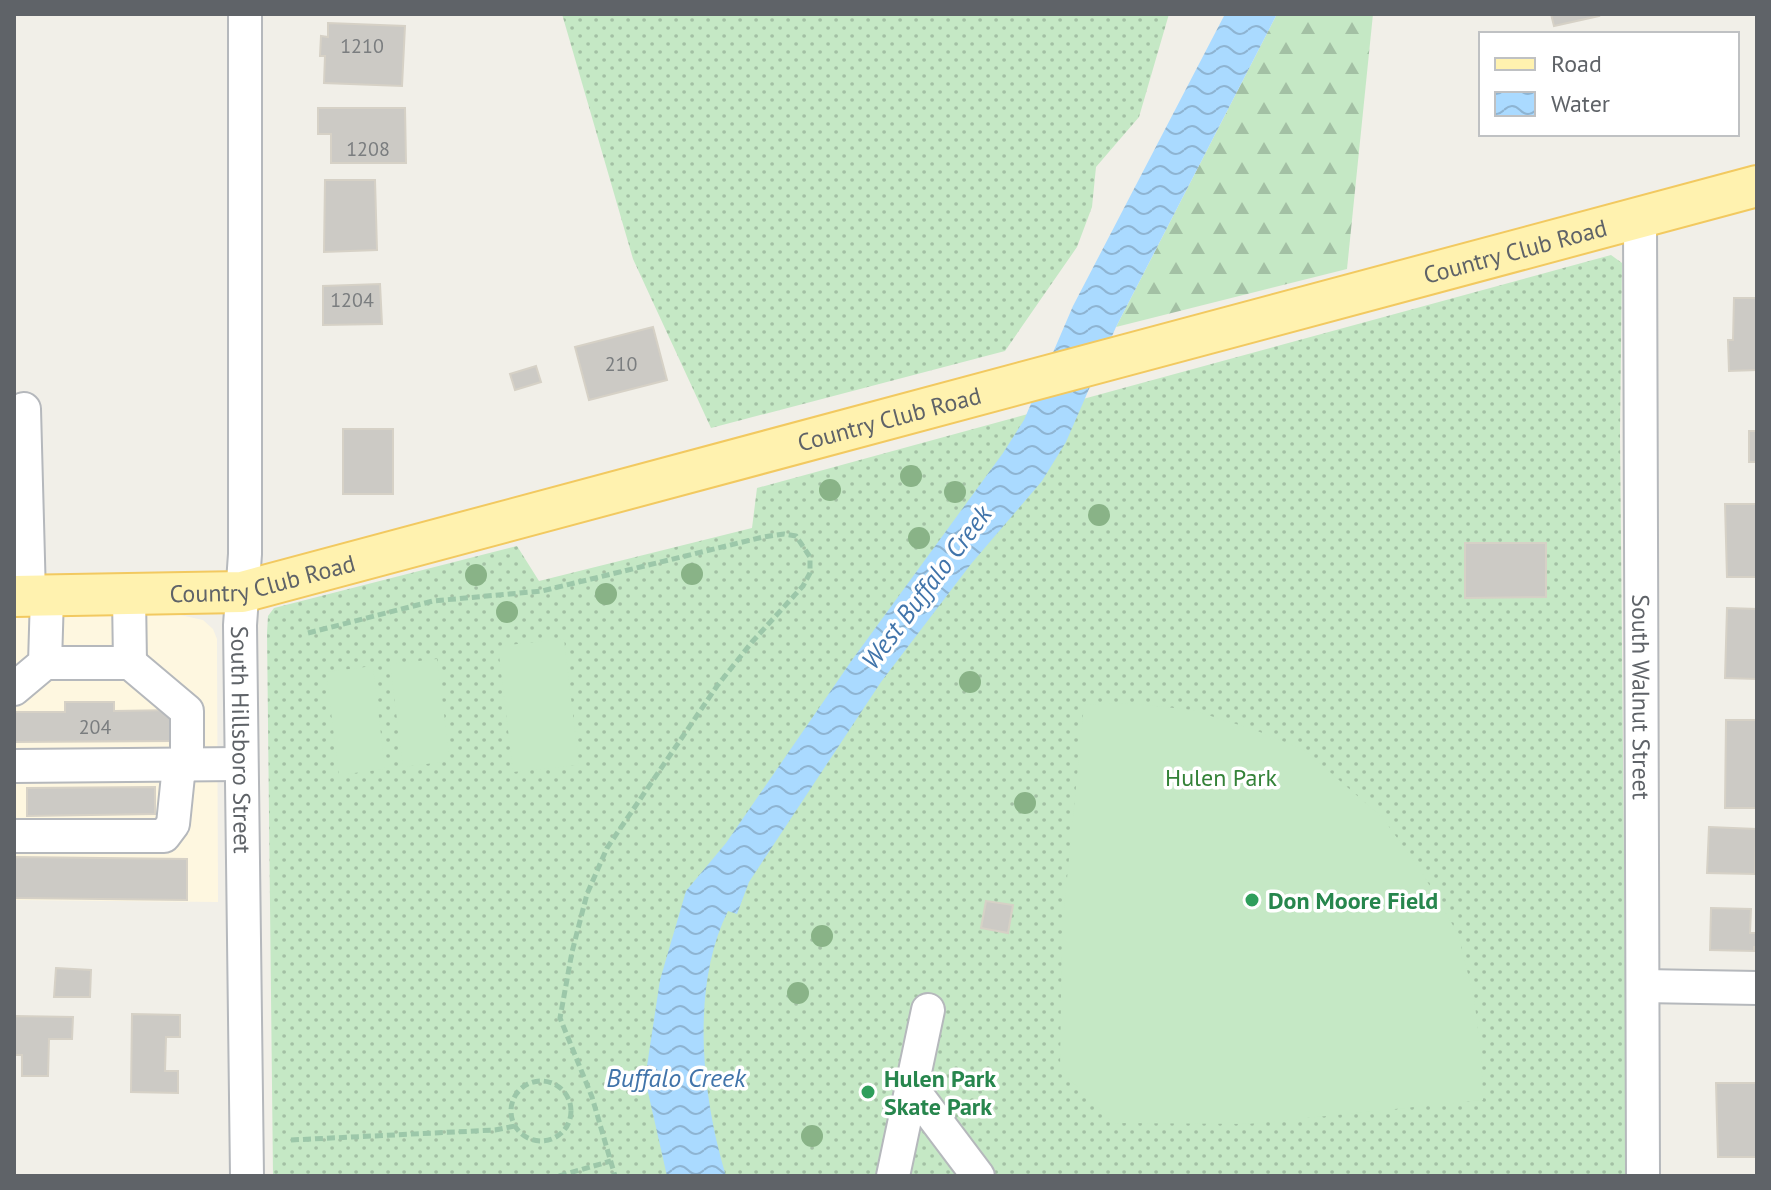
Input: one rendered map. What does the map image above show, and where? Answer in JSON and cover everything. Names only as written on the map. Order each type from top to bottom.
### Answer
[{"type":"main road","name":"Country Club Road","points":[[30,596],[242,592],[1757,186]]},
{"type":"street","name":"South Hillsboro Street","points":[[245,14],[245,554],[241,764],[247,1176]]},
{"type":"street","name":"South Walnut Street","points":[[1640,219],[1643,1176]]},
{"type":"street","points":[[24,409],[30,596],[45,663]]},
{"type":"street","points":[[129,596],[130,663]]},
{"type":"street","points":[[14,689],[45,663],[130,663],[187,711],[183,766],[173,824],[164,836],[14,836]]},
{"type":"street","points":[[14,766],[241,764]]},
{"type":"street","points":[[1643,986],[1757,988]]},
{"type":"street","points":[[893,1176],[928,1010]]},
{"type":"street","points":[[911,1087],[978,1176]]},
{"type":"path","points":[[308,633],[433,601],[542,591],[763,537],[796,536],[805,546],[810,557],[810,573],[803,586],[717,686],[607,848],[587,894],[560,1018],[592,1097],[615,1176]]},
{"type":"path","points":[[548,1082],[565,1093],[572,1112],[570,1122],[558,1137],[539,1142],[521,1134],[515,1126],[512,1117],[514,1098],[529,1084],[548,1082]]},
{"type":"path","points":[[291,1140],[495,1130],[515,1126]]},
{"type":"path","points":[[559,1176],[611,1161]]},
{"type":"shaded area","points":[[176,614],[203,620],[213,629],[217,639],[218,902],[14,900],[14,616]]},
{"type":"green space","points":[[562,14],[1169,14],[1139,117],[1096,167],[1092,207],[1077,247],[1005,351],[711,428],[633,259]]},
{"type":"green space","points":[[1277,14],[1373,14],[1347,269],[1116,327]]},
{"type":"green space","name":"Hulen Park","points":[[1611,255],[1622,263],[1620,433],[1627,1176],[273,1176],[267,633],[268,616],[274,608],[517,546],[539,581],[752,528],[757,488]]},
{"type":"green space","points":[[564,639],[579,765],[513,772],[498,646]]},
{"type":"green space","points":[[437,659],[450,761],[403,767],[390,664]]},
{"type":"green space","points":[[373,666],[385,769],[339,775],[326,672]]},
{"type":"green space","name":"Don Moore Field","points":[[1129,703],[1192,710],[1304,750],[1382,817],[1421,871],[1458,934],[1474,998],[1483,1100],[1248,1124],[1113,1123],[1060,1069],[1062,930],[1084,705]]},
{"type":"water","name":"Buffalo Creek","points":[[1225,14],[1277,14],[1116,327],[1066,442],[1042,481],[971,564],[881,682],[749,882],[737,914],[728,911],[708,973],[704,1007],[706,1077],[726,1176],[667,1176],[645,1079],[660,980],[686,891],[726,843],[1024,420],[1073,306]]},
{"type":"building","points":[[1551,14],[1598,14],[1599,16],[1554,26]]},
{"type":"building","points":[[328,23],[405,26],[402,86],[324,83],[325,56],[320,56],[321,36],[328,37]]},
{"type":"building","points":[[318,108],[405,108],[406,163],[331,163],[331,134],[318,134]]},
{"type":"building","points":[[325,180],[375,180],[377,250],[324,252]]},
{"type":"building","points":[[380,284],[382,324],[323,325],[323,286]]},
{"type":"building","points":[[1734,298],[1757,298],[1757,370],[1729,371],[1728,340],[1733,340]]},
{"type":"building","points":[[653,327],[667,380],[589,400],[575,347]]},
{"type":"building","points":[[536,366],[541,382],[515,390],[510,374]]},
{"type":"building","points":[[343,429],[393,429],[393,494],[343,494]]},
{"type":"building","points":[[1749,431],[1757,431],[1757,462],[1749,462]]},
{"type":"building","points":[[1725,504],[1757,504],[1757,577],[1727,577]]},
{"type":"building","points":[[1465,543],[1546,543],[1546,597],[1465,598]]},
{"type":"building","points":[[1727,608],[1757,609],[1757,679],[1725,678]]},
{"type":"building","points":[[65,702],[114,702],[114,711],[175,710],[176,741],[14,742],[14,712],[65,712]]},
{"type":"building","points":[[1726,720],[1757,720],[1757,808],[1725,808]]},
{"type":"building","points":[[155,787],[155,814],[27,816],[27,788]]},
{"type":"building","points":[[1709,827],[1756,829],[1755,874],[1707,873]]},
{"type":"building","points":[[14,857],[187,859],[187,900],[14,898]]},
{"type":"building","points":[[986,901],[1013,905],[1008,933],[981,928]]},
{"type":"building","points":[[1711,908],[1751,909],[1750,933],[1757,933],[1754,951],[1710,950]]},
{"type":"building","points":[[56,968],[91,970],[90,997],[54,997]]},
{"type":"building","points":[[132,1014],[180,1015],[180,1037],[166,1037],[165,1071],[178,1071],[178,1093],[131,1092]]},
{"type":"building","points":[[15,1016],[73,1017],[72,1039],[49,1039],[48,1076],[22,1076],[22,1055],[15,1055]]},
{"type":"building","points":[[1716,1083],[1757,1083],[1757,1157],[1718,1157]]},
{"type":"place","name":"Don Moore Field","points":[[1252,900]]},
{"type":"place","name":"Hulen Park Skate Park","points":[[868,1092]]},
{"type":"water label","name":"West Buffalo Creek","points":[[926,587]]}]
